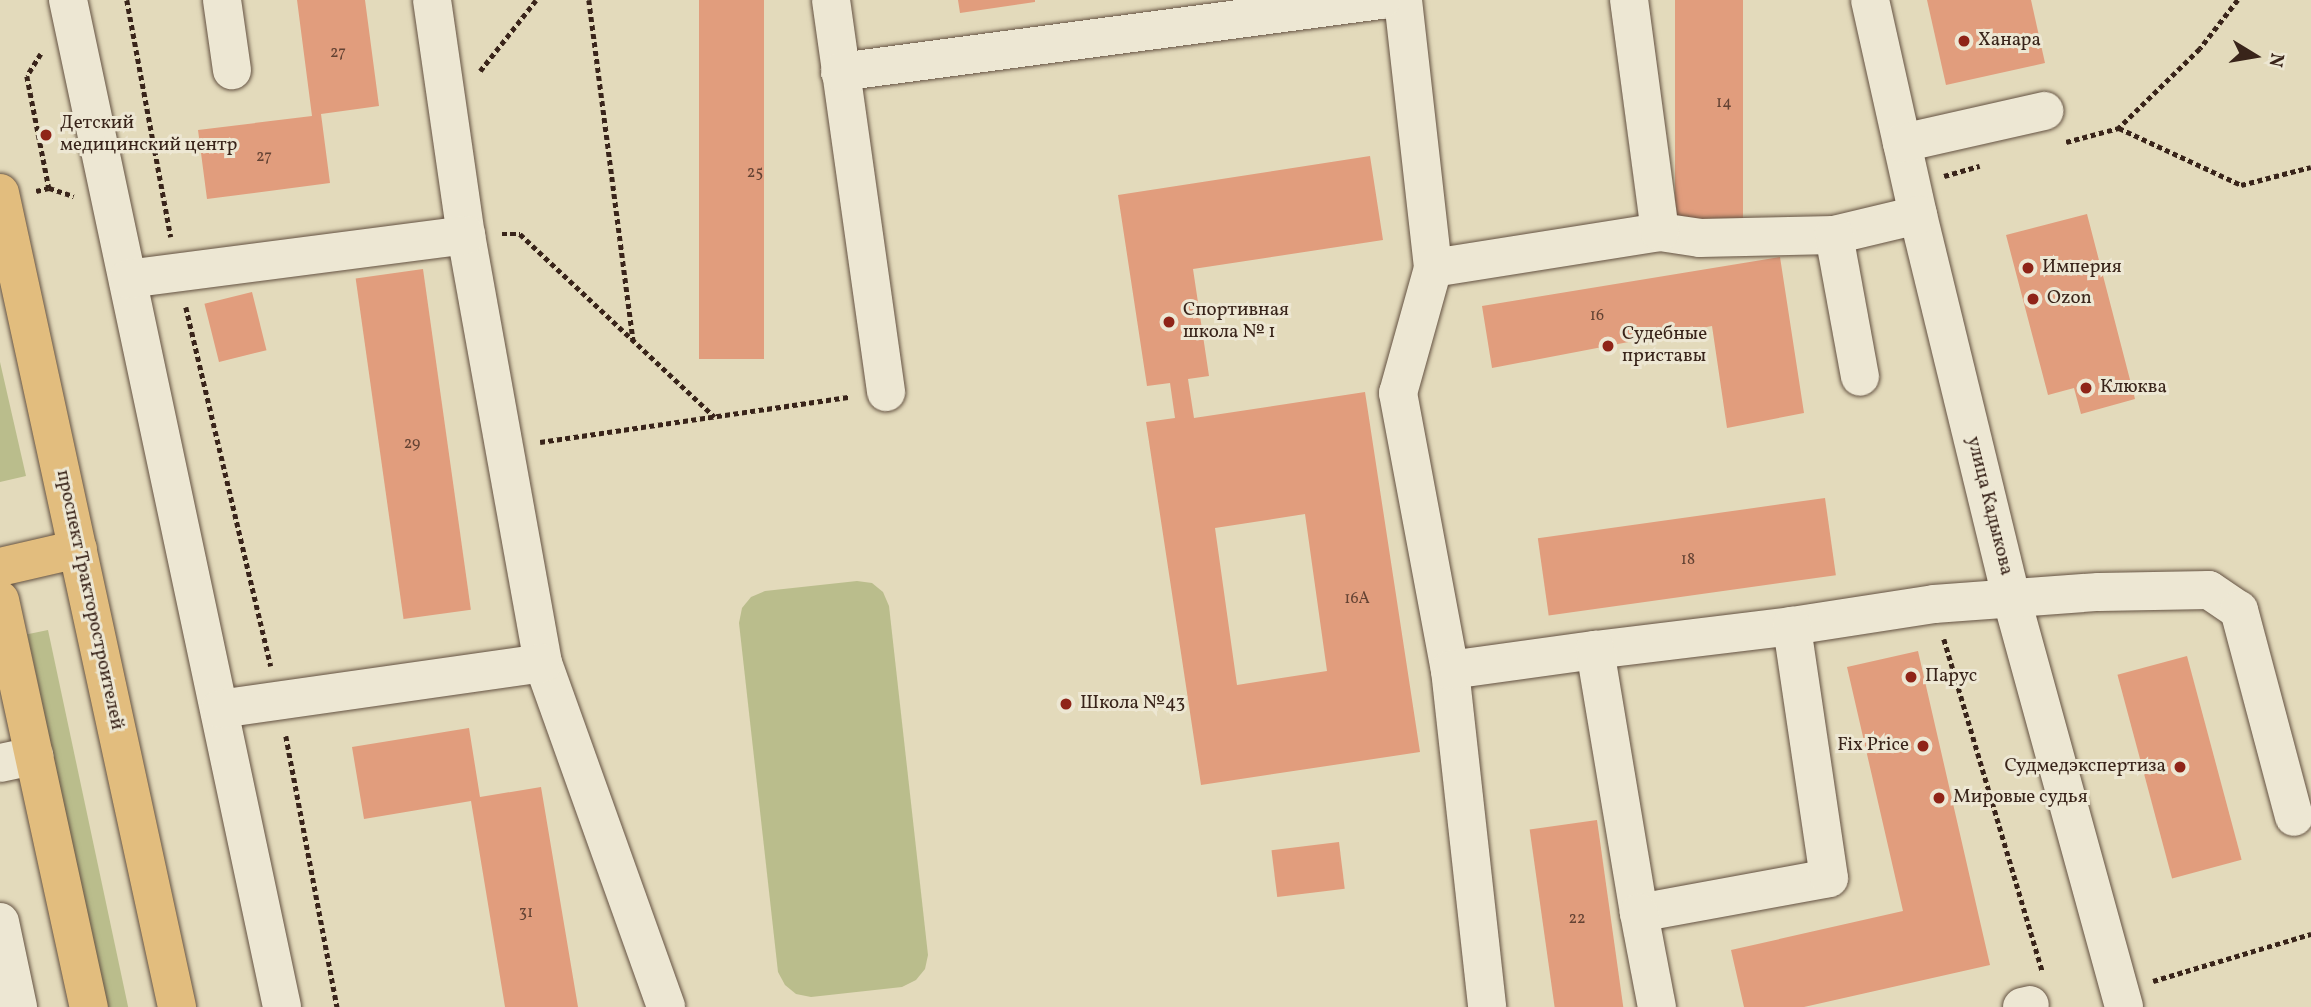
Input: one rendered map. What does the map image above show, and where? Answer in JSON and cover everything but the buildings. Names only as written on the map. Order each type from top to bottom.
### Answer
[{"type":"main road","name":"проспект Тракторостроителей","points":[[0,193],[177,1007]]},
{"type":"main road","points":[[0,567],[78,550]]},
{"type":"main road","points":[[0,600],[17,759],[89,1007]]},
{"type":"street","points":[[222,0],[232,70]]},
{"type":"street","points":[[432,0],[466,235],[543,663],[666,1007]]},
{"type":"street","points":[[831,0],[886,392]]},
{"type":"street","points":[[840,72],[1381,0]]},
{"type":"street","points":[[1403,0],[1433,268],[1398,393],[1450,670],[1487,1007]]},
{"type":"street","points":[[1629,0],[1660,232]]},
{"type":"street","name":"улица Кадыкова","points":[[1870,0],[1918,215],[2012,600],[2122,999]]},
{"type":"street","points":[[69,5],[282,1007]]},
{"type":"street","points":[[1902,143],[2044,111]]},
{"type":"street","points":[[1433,268],[1660,232],[1700,238],[1834,235],[1918,215]]},
{"type":"street","points":[[128,279],[466,235]]},
{"type":"street","points":[[1834,235],[1860,377]]},
{"type":"street","points":[[1450,670],[1792,626],[1934,604],[2099,592],[2209,590],[2239,610],[2294,817]]},
{"type":"street","points":[[1639,913],[1829,878],[1792,626]]},
{"type":"street","points":[[1595,650],[1657,1007]]},
{"type":"street","points":[[220,709],[543,663]]},
{"type":"street","points":[[0,922],[18,1007]]},
{"type":"path","points":[[127,0],[178,272],[279,699],[337,1007]]},
{"type":"path","points":[[448,112],[536,0]]},
{"type":"path","points":[[589,0],[633,340]]},
{"type":"path","points":[[2238,0],[2200,49],[2119,128],[2241,185],[2311,167]]},
{"type":"path","points":[[49,188],[27,76],[69,5]]},
{"type":"path","points":[[466,235],[520,234],[716,417]]},
{"type":"path","points":[[504,447],[886,392]]},
{"type":"path","points":[[1934,604],[2032,998]]},
{"type":"path","points":[[2122,999],[2311,934]]},
{"type":"green space","points":[[0,362],[26,476],[0,482]]},
{"type":"green space","points":[[857,581],[872,583],[883,592],[889,606],[928,955],[925,969],[916,980],[902,987],[811,997],[796,994],[785,985],[778,972],[739,623],[742,608],[751,597],[765,591]]},
{"type":"green space","points":[[48,630],[128,1007],[107,1007],[27,634]]},
{"type":"place","name":"Ханара","points":[[1964,41]]},
{"type":"place","name":"Детский медицинский центр","points":[[46,135]]},
{"type":"place","name":"Империя","points":[[2028,268]]},
{"type":"place","name":"Ozon","points":[[2033,299]]},
{"type":"place","name":"Спортивная школа № 1","points":[[1169,322]]},
{"type":"place","name":"Судебные приставы","points":[[1608,346]]},
{"type":"place","name":"Клюква","points":[[2086,388]]},
{"type":"place","name":"Парус","points":[[1911,677]]},
{"type":"place","name":"Школа №43","points":[[1066,704]]},
{"type":"place","name":"Fix Price","points":[[1923,746]]},
{"type":"place","name":"Судмедэкспертиза","points":[[2180,767]]},
{"type":"place","name":"Мировые судья","points":[[1939,798]]}]
